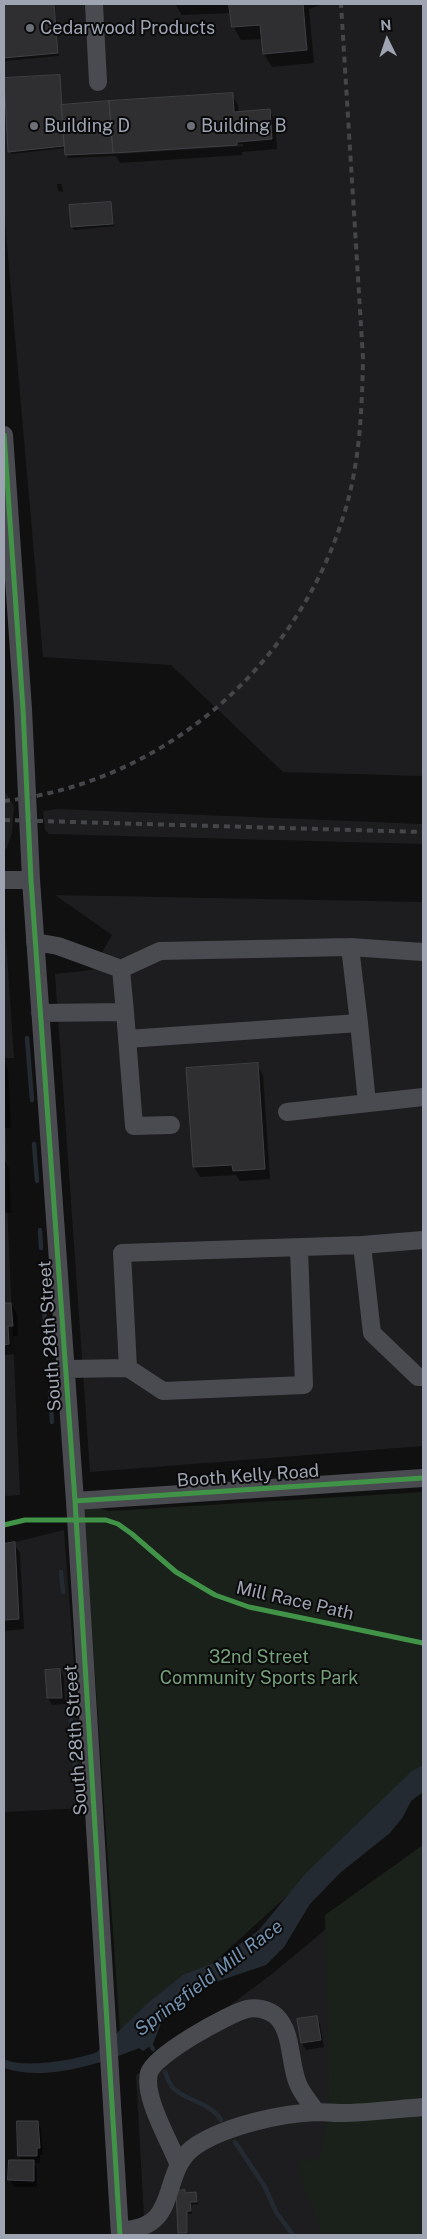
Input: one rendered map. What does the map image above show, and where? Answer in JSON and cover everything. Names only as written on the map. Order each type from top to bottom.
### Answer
[{"type":"street","points":[[94,4],[98,82]]},
{"type":"street","name":"South 28th Street","points":[[4,435],[8,544],[27,778],[35,942],[75,1501],[120,2233]]},
{"type":"street","points":[[4,880],[31,880]]},
{"type":"street","points":[[35,942],[58,946],[121,969],[160,951],[350,947],[423,952]]},
{"type":"street","points":[[350,947],[367,1103]]},
{"type":"street","points":[[121,969],[134,1126],[171,1125]]},
{"type":"street","points":[[40,1013],[125,1012]]},
{"type":"street","points":[[127,1039],[359,1023]]},
{"type":"street","points":[[287,1112],[423,1097]]},
{"type":"street","points":[[128,1368],[122,1253],[299,1249],[362,1246],[423,1240]]},
{"type":"street","points":[[362,1246],[372,1333],[418,1377],[423,1376]]},
{"type":"street","points":[[66,1369],[128,1368],[163,1391],[304,1385],[299,1249]]},
{"type":"street","name":"Booth Kelly Road","points":[[75,1501],[423,1478]]},
{"type":"street","points":[[178,2163],[155,2110],[149,2074],[160,2059],[196,2034],[229,2016],[248,2009],[266,2010],[275,2015],[282,2023],[297,2083],[316,2112]]},
{"type":"street","points":[[120,2233],[139,2230],[154,2221],[162,2210],[174,2181],[178,2163],[195,2146],[218,2134],[268,2120],[316,2112],[340,2113],[423,2107]]},
{"type":"shaded area","points":[[4,4],[423,4],[423,776],[283,772],[171,665],[43,657],[4,211]]},
{"type":"shaded area","points":[[4,790],[14,806],[12,833],[7,848],[4,850]]},
{"type":"shaded area","points":[[57,809],[423,824],[423,844],[49,834],[45,830],[43,811]]},
{"type":"shaded area","points":[[55,895],[423,902],[423,1446],[90,1472],[55,974],[92,970],[112,935]]},
{"type":"shaded area","points":[[4,910],[14,1058],[5,1058],[7,1203],[20,1495],[4,1496]]},
{"type":"shaded area","points":[[64,1530],[85,1808],[4,1812],[4,1545]]},
{"type":"shaded area","points":[[423,1848],[423,2235],[145,2235],[136,2075],[272,1974]]},
{"type":"green space","name":"32nd Street Community Sports Park","points":[[423,1492],[423,1769],[415,1774],[287,1896],[121,2047],[83,1503],[108,1511]]},
{"type":"green space","points":[[423,1845],[423,2235],[323,2235],[304,2187],[299,2162],[320,2158],[329,2107],[325,1915]]},
{"type":"water","name":"Springfield Mill Race","points":[[423,1765],[423,1792],[411,1801],[403,1817],[390,1833],[340,1873],[310,1904],[284,1947],[266,1965],[207,1985],[162,2021],[153,2044],[143,2051],[139,2048],[90,2065],[54,2072],[20,2072],[4,2068],[4,2059],[13,2062],[37,2063],[77,2058],[97,2052],[150,2001],[183,1975],[213,1963],[258,1931],[306,1873],[412,1771]]},
{"type":"building","name":"Cedarwood Products","points":[[4,4],[54,4],[58,53],[4,58]]},
{"type":"building","points":[[229,4],[303,4],[307,50],[263,54],[260,25],[232,27]]},
{"type":"building","name":"Building D","points":[[60,75],[64,146],[8,152],[4,78]]},
{"type":"building","name":"Building B","points":[[233,93],[234,112],[270,109],[272,139],[237,142],[237,145],[113,153],[109,101]]},
{"type":"building","points":[[109,101],[113,153],[65,155],[61,105]]},
{"type":"building","points":[[111,202],[113,224],[71,227],[69,205]]},
{"type":"building","points":[[258,1063],[265,1169],[233,1171],[232,1165],[193,1167],[186,1068]]},
{"type":"building","points":[[4,1303],[11,1303],[13,1326],[8,1326],[9,1344],[4,1345]]},
{"type":"building","points":[[15,1542],[19,1619],[4,1620],[4,1544]]},
{"type":"building","points":[[60,1669],[62,1698],[47,1698],[45,1670]]},
{"type":"building","points":[[317,2016],[321,2040],[301,2043],[297,2019]]},
{"type":"building","points":[[17,2121],[38,2121],[40,2148],[37,2148],[37,2156],[18,2156]]},
{"type":"building","points":[[9,2160],[34,2160],[34,2181],[8,2180]]},
{"type":"building","points":[[185,2190],[185,2193],[196,2192],[197,2202],[190,2202],[191,2211],[187,2211],[187,2233],[178,2233],[176,2191]]},
{"type":"waterway","points":[[27,1038],[32,1100]]},
{"type":"waterway","points":[[34,1144],[37,1181]]},
{"type":"waterway","points":[[40,1230],[41,1248]]},
{"type":"waterway","points":[[44,1302],[45,1324]]},
{"type":"waterway","points":[[50,1392],[52,1422]]},
{"type":"waterway","points":[[61,1572],[63,1592]]},
{"type":"waterway","points":[[71,1720],[75,1769]]},
{"type":"waterway","name":"Springfield Mill Race","points":[[148,2040],[153,2049]]},
{"type":"waterway","points":[[165,2072],[172,2087],[184,2096],[211,2109],[221,2120]]},
{"type":"waterway","points":[[235,2142],[265,2187],[276,2212],[293,2235]]},
{"type":"railway","points":[[4,801],[63,790],[118,770],[170,742],[217,707],[259,666],[295,619],[324,567],[345,511],[354,473],[361,416],[363,377],[341,4]]},
{"type":"railway","points":[[4,820],[423,832]]},
{"type":"cycle path","points":[[4,435],[23,709],[31,880],[75,1501],[120,2235]]},
{"type":"cycle path","points":[[75,1501],[423,1478]]},
{"type":"cycle path","name":"Mill Race Path","points":[[4,1525],[25,1520],[106,1520],[118,1524],[176,1572],[215,1595],[249,1607],[423,1643]]},
{"type":"place","name":"Cedarwood Products","points":[[30,28]]},
{"type":"place","name":"Building D","points":[[34,126]]},
{"type":"place","name":"Building B","points":[[191,126]]}]
